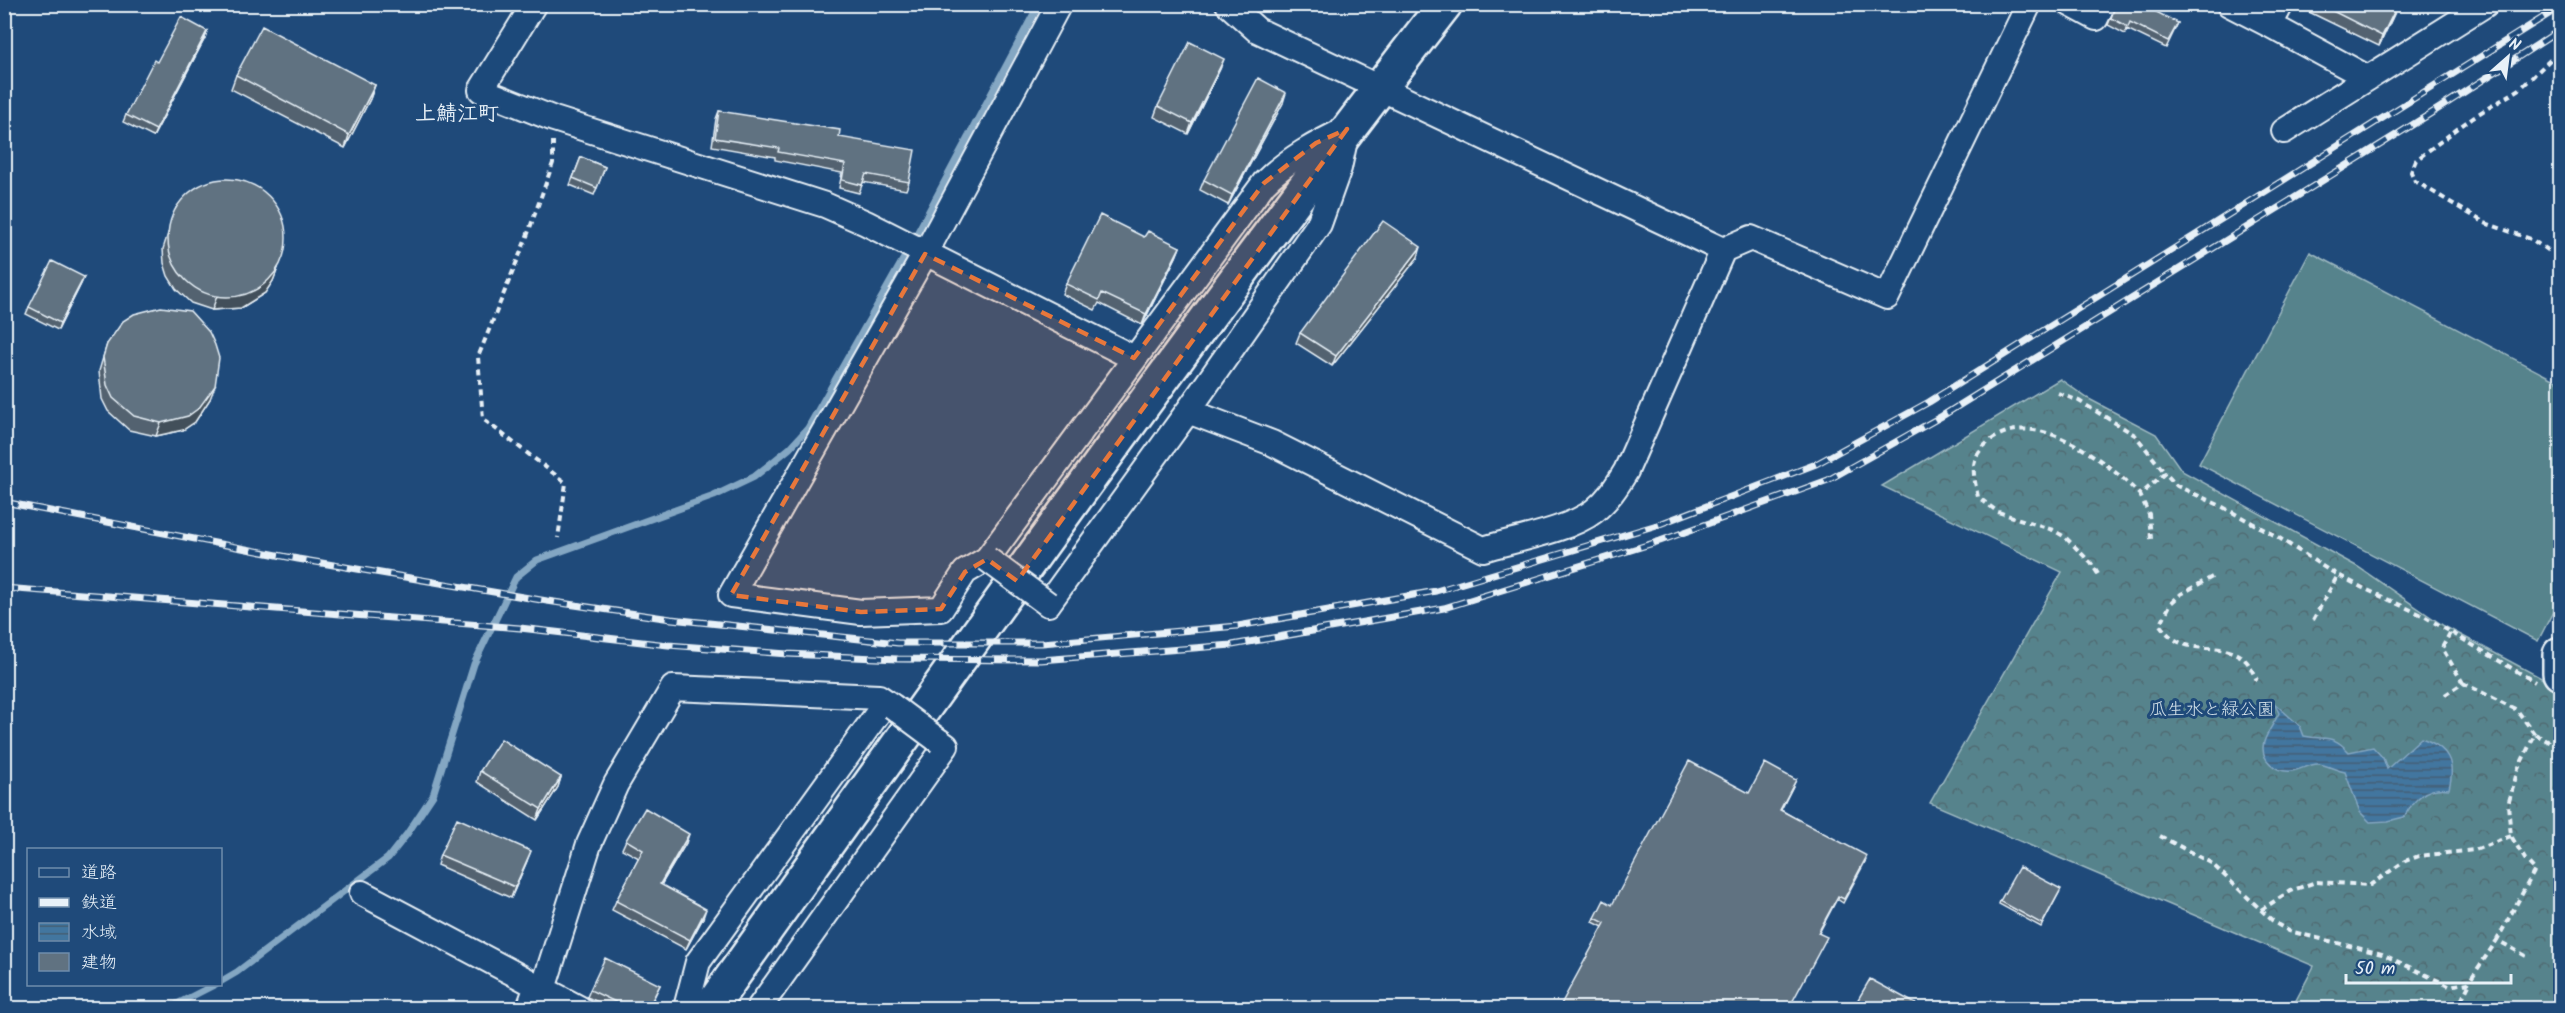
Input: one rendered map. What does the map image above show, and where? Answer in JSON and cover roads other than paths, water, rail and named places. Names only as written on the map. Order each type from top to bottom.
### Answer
[{"type":"street","points":[[534,4],[481,90],[554,119],[825,205],[866,223],[1134,358]]},
{"type":"street","points":[[1059,4],[916,250],[731,595],[861,612],[941,609],[965,572],[987,559],[1264,183],[1277,170],[1316,143],[1347,129]]},
{"type":"street","points":[[1228,4],[1257,30],[1723,250]]},
{"type":"street","points":[[710,1008],[1134,418],[1347,129],[1445,4]]},
{"type":"street","points":[[1188,411],[1272,443],[1483,549],[1575,523],[1592,513],[1605,501],[1626,471],[1723,250],[1751,238],[1887,297],[2029,4]]},
{"type":"street","points":[[2070,4],[2096,18],[2103,4]]},
{"type":"street","points":[[2229,4],[2276,15],[2368,78]]},
{"type":"street","points":[[2284,131],[2486,4]]},
{"type":"street","points":[[987,559],[1048,604],[1188,411],[1319,224],[1339,168],[1347,129]]},
{"type":"street","points":[[2549,678],[2560,654]]},
{"type":"street","points":[[536,994],[589,844],[616,784],[673,688],[879,698],[946,746],[759,1008]]},
{"type":"street","points":[[686,1008],[698,962],[889,704]]},
{"type":"street","points":[[362,893],[536,994],[579,1008]]},
{"type":"water","points":[[2274,703],[2300,726],[2304,736],[2333,740],[2349,752],[2373,747],[2383,758],[2387,769],[2421,738],[2430,742],[2444,751],[2448,757],[2451,771],[2449,789],[2434,790],[2422,795],[2404,817],[2370,822],[2360,812],[2345,772],[2318,764],[2286,771],[2270,764],[2263,748],[2279,713]]},
{"type":"waterway","points":[[222,981],[237,972],[388,858],[407,834],[433,795],[474,664],[516,577],[537,560],[714,496],[754,477],[790,448],[808,428],[904,258],[1039,4]]},
{"type":"waterway","points":[[169,1008],[212,986]]},
{"type":"railway","points":[[4,502],[298,559],[547,601],[671,619],[898,643],[1042,643],[1238,626],[1436,591],[1657,525],[1816,464],[1929,402],[2560,7]]},
{"type":"railway","points":[[4,588],[520,628],[668,645],[898,659],[1041,660],[1232,645],[1444,608],[1660,541],[1828,480],[1942,416],[2438,109],[2560,30]]},
{"type":"district","name":"上鯖江町","points":[[457,114]]},
{"type":"park label","name":"瓜生水と緑公園","points":[[2212,710]]}]
